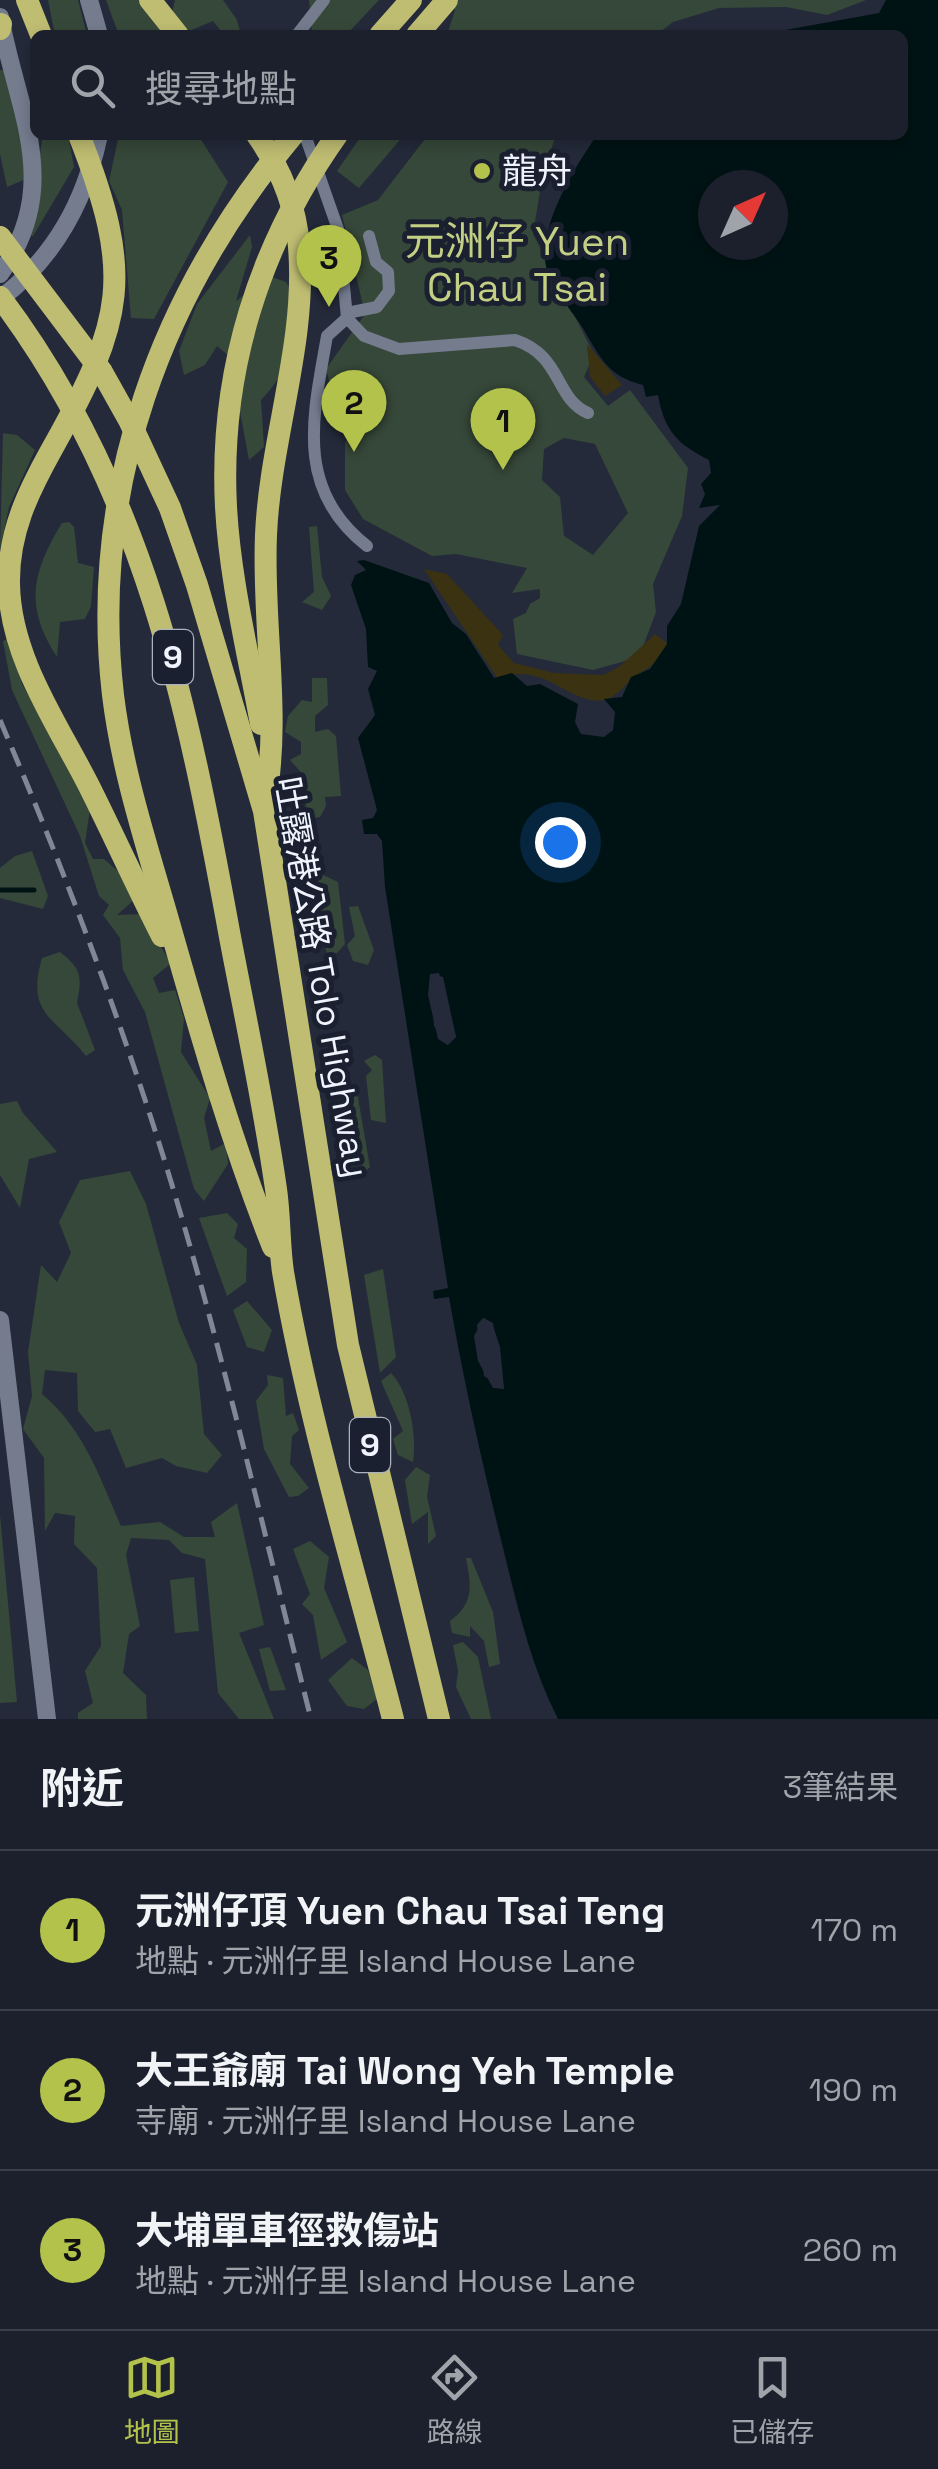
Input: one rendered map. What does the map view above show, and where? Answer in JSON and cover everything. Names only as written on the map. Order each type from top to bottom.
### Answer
[{"type":"highway","points":[[28,0],[38,30]]},
{"type":"highway","points":[[150,0],[174,30]]},
{"type":"highway","points":[[384,30],[411,0]]},
{"type":"highway","points":[[420,30],[447,0]]},
{"type":"highway","points":[[81,140],[106,208],[115,248],[116,297],[108,335],[16,522],[8,571],[12,615],[34,682],[190,999]]},
{"type":"highway","points":[[260,140],[292,204],[300,253],[297,314],[266,536],[275,750],[264,811]]},
{"type":"highway","points":[[283,1271],[240,1160],[190,999],[119,731],[110,667],[110,572],[122,476],[146,386],[182,299],[223,227],[288,140]]},
{"type":"highway","points":[[270,780],[226,507],[228,411],[249,310],[284,222],[334,140]]},
{"type":"highway","name":"吐露港公路 Tolo Highway","points":[[0,237],[102,372],[156,476],[197,585],[264,811],[348,1345],[439,1719]]},
{"type":"highway","name":"9","points":[[0,298],[65,399],[108,482],[137,547],[172,653],[211,820],[277,1192],[283,1271],[315,1418],[393,1719]]},
{"type":"main road","points":[[89,0],[98,30]]},
{"type":"main road","points":[[0,16],[30,142],[34,180],[30,216],[0,274]]},
{"type":"main road","points":[[0,298],[54,245],[74,214],[97,140]]},
{"type":"main road","points":[[0,1320],[48,1719]]},
{"type":"street","points":[[299,30],[324,0]]},
{"type":"street","points":[[307,140],[336,222],[347,316],[364,336],[388,348],[516,340],[534,346],[554,367],[559,382],[582,412],[588,414]]},
{"type":"street","points":[[367,546],[344,528],[325,502],[314,460],[327,336],[347,316],[377,306],[389,292],[388,272],[376,262],[370,236]]},
{"type":"green space","points":[[48,0],[78,0],[86,30],[54,30]]},
{"type":"green space","points":[[106,0],[141,0],[166,30],[117,30]]},
{"type":"green space","points":[[175,0],[223,0],[240,30],[220,30],[213,21],[185,30],[172,13]]},
{"type":"green space","points":[[309,0],[379,0],[351,30],[312,30]]},
{"type":"green space","points":[[450,0],[866,0],[827,15],[786,7],[719,8],[673,22],[663,30],[449,30],[455,10]]},
{"type":"green space","points":[[0,70],[12,71],[26,179],[7,187],[0,154]]},
{"type":"green space","points":[[42,140],[69,140],[74,167],[33,236],[27,234]]},
{"type":"green space","points":[[118,140],[201,140],[228,182],[154,319],[131,318],[122,210],[109,181]]},
{"type":"green space","points":[[359,140],[400,140],[359,188],[337,171]]},
{"type":"green space","points":[[424,140],[554,140],[543,173],[533,234],[594,354],[584,377],[608,406],[630,390],[688,468],[682,516],[653,584],[656,612],[639,657],[593,670],[517,654],[513,619],[526,613],[530,604],[540,598],[540,589],[512,593],[527,568],[456,554],[432,556],[363,519],[345,490],[345,443],[353,428],[333,396],[326,369],[365,314],[342,215],[378,200]],"holes":[[[564,438],[595,444],[628,513],[593,555],[564,536],[560,497],[542,480],[544,449]]]},
{"type":"green space","points":[[250,235],[252,247],[236,301],[269,276],[286,282],[304,312],[290,359],[261,400],[264,447],[249,460],[230,357],[217,346],[205,365],[184,375],[179,351],[197,304]]},
{"type":"green space","points":[[3,433],[17,435],[35,450],[9,507],[0,550]]},
{"type":"green space","points":[[69,522],[74,527],[78,563],[94,567],[91,606],[85,619],[60,622],[57,657],[40,621],[36,589],[44,557],[62,523]]},
{"type":"green space","points":[[317,526],[322,577],[331,596],[322,610],[302,602],[314,592],[309,527]]},
{"type":"green space","points":[[21,634],[27,674],[21,682],[90,809],[85,843],[93,859],[104,859],[127,879],[134,900],[117,915],[141,914],[169,960],[169,965],[153,978],[159,993],[175,990],[184,1018],[181,1052],[210,1098],[204,1118],[211,1151],[226,1143],[228,1164],[204,1201],[194,1189],[145,1012],[123,970],[120,938],[103,915],[109,905],[99,896],[80,836],[12,690],[3,641]]},
{"type":"green space","points":[[312,678],[327,678],[328,705],[315,716],[315,732],[328,729],[336,736],[341,796],[325,797],[326,806],[320,817],[305,820],[307,779],[290,760],[301,754],[301,742],[285,732],[288,716],[302,700],[312,702]]},
{"type":"green space","points":[[32,851],[48,896],[43,909],[0,898],[0,868],[15,856]]},
{"type":"green space","points":[[317,872],[338,882],[345,944],[337,953],[327,953],[321,935]]},
{"type":"green space","points":[[358,906],[374,950],[368,965],[353,961],[347,945],[355,936],[349,907]]},
{"type":"green space","points":[[60,952],[79,974],[77,1003],[95,1050],[86,1056],[46,1013],[37,992],[42,958]]},
{"type":"green space","points":[[375,1055],[382,1060],[386,1123],[371,1120],[366,1076],[372,1070],[364,1061]]},
{"type":"green space","points":[[357,1092],[370,1167],[361,1175],[350,1171],[336,1113],[337,1093]]},
{"type":"green space","points":[[17,1101],[57,1152],[29,1159],[20,1208],[0,1175],[0,1104]]},
{"type":"green space","points":[[130,1171],[146,1204],[179,1323],[197,1365],[204,1434],[222,1455],[207,1473],[176,1466],[162,1458],[126,1468],[110,1429],[95,1432],[78,1411],[77,1373],[45,1370],[42,1394],[80,1438],[121,1526],[160,1522],[184,1537],[215,1537],[211,1522],[237,1503],[264,1625],[239,1633],[274,1719],[239,1719],[218,1693],[205,1559],[182,1553],[169,1540],[131,1538],[126,1555],[140,1626],[129,1634],[123,1673],[146,1695],[147,1719],[78,1719],[78,1713],[93,1703],[85,1671],[101,1646],[97,1568],[74,1544],[75,1516],[55,1513],[45,1531],[44,1458],[23,1429],[32,1396],[28,1352],[41,1265],[57,1282],[71,1253],[59,1222],[80,1180]]},
{"type":"green space","points":[[227,1213],[238,1224],[234,1238],[247,1249],[246,1282],[227,1296],[199,1218]]},
{"type":"green space","points":[[383,1269],[396,1357],[380,1373],[364,1275]]},
{"type":"green space","points":[[247,1301],[272,1330],[264,1352],[247,1347],[233,1310]]},
{"type":"green space","points":[[391,1373],[411,1415],[413,1462],[398,1455],[393,1439],[403,1431],[381,1381]]},
{"type":"green space","points":[[267,1375],[283,1378],[286,1416],[293,1413],[299,1430],[292,1436],[290,1464],[309,1488],[298,1496],[289,1497],[264,1449],[256,1401],[268,1385]]},
{"type":"green space","points":[[416,1467],[430,1475],[427,1497],[436,1536],[428,1544],[428,1512],[412,1524],[405,1480]]},
{"type":"green space","points":[[0,1515],[17,1702],[0,1703]]},
{"type":"green space","points":[[310,1541],[329,1557],[324,1588],[347,1642],[321,1660],[313,1615],[302,1604],[310,1594],[293,1549]]},
{"type":"green space","points":[[466,1558],[471,1558],[493,1612],[500,1664],[489,1667],[484,1641],[470,1626],[470,1637],[452,1633],[450,1621],[464,1607],[469,1593]]},
{"type":"green space","points":[[194,1577],[199,1631],[175,1633],[170,1580]]},
{"type":"green space","points":[[463,1642],[478,1657],[491,1719],[471,1719],[456,1687],[458,1671],[453,1645]]},
{"type":"green space","points":[[270,1647],[286,1690],[270,1691],[259,1649]]},
{"type":"green space","points":[[352,1658],[368,1670],[377,1699],[364,1709],[347,1706],[328,1680]]},
{"type":"sand","points":[[587,344],[622,385],[605,396],[590,377]]},
{"type":"sand","points":[[424,569],[447,574],[503,635],[498,645],[514,663],[554,673],[603,675],[619,667],[655,634],[671,646],[604,700],[579,697],[530,675],[498,679]]},
{"type":"shaded area","points":[[886,0],[938,0],[938,1719],[558,1719],[533,1658],[515,1595],[474,1425],[449,1297],[434,1299],[433,1291],[448,1288],[385,887],[382,841],[377,834],[364,834],[362,820],[373,818],[377,810],[358,738],[375,715],[368,689],[377,671],[368,667],[366,629],[351,585],[355,575],[366,570],[357,561],[364,560],[429,583],[452,623],[466,634],[494,678],[512,673],[527,686],[540,684],[578,704],[575,722],[581,734],[604,737],[613,730],[615,712],[604,699],[622,697],[631,677],[650,669],[667,644],[667,626],[681,604],[699,526],[720,505],[699,508],[705,494],[701,484],[711,473],[709,460],[674,435],[658,395],[646,397],[643,385],[622,377],[607,365],[554,286],[545,254],[559,200],[594,140],[908,140],[908,30],[786,30],[879,13]],"holes":[[[431,974],[443,977],[456,1037],[447,1045],[434,1026]],[[483,1318],[493,1323],[504,1389],[484,1376],[477,1325]]]},
{"type":"pier","points":[[439,973],[456,1037],[448,1045],[438,1039],[428,995],[430,974]]},
{"type":"pier","points":[[484,1318],[492,1323],[500,1347],[504,1389],[493,1388],[478,1361],[474,1336]],"holes":[[[485,1324],[495,1349],[500,1383],[483,1360],[479,1337]]]},
{"type":"waterway","points":[[0,890],[34,890]]},
{"type":"railway","points":[[0,720],[99,967],[174,1192],[236,1417],[311,1719]]},
{"type":"place","name":"龍舟","points":[[482,171]]},
{"type":"place","name":"大埔單車徑救傷站","points":[[329,307]]},
{"type":"place","name":"大王爺廟 Tai Wong Yeh Temple","points":[[354,452]]},
{"type":"place","name":"元洲仔頂 Yuen Chau Tsai Teng","points":[[503,470]]},
{"type":"district","name":"元洲仔 Yuen Chau Tsai","points":[[517,264]]}]
